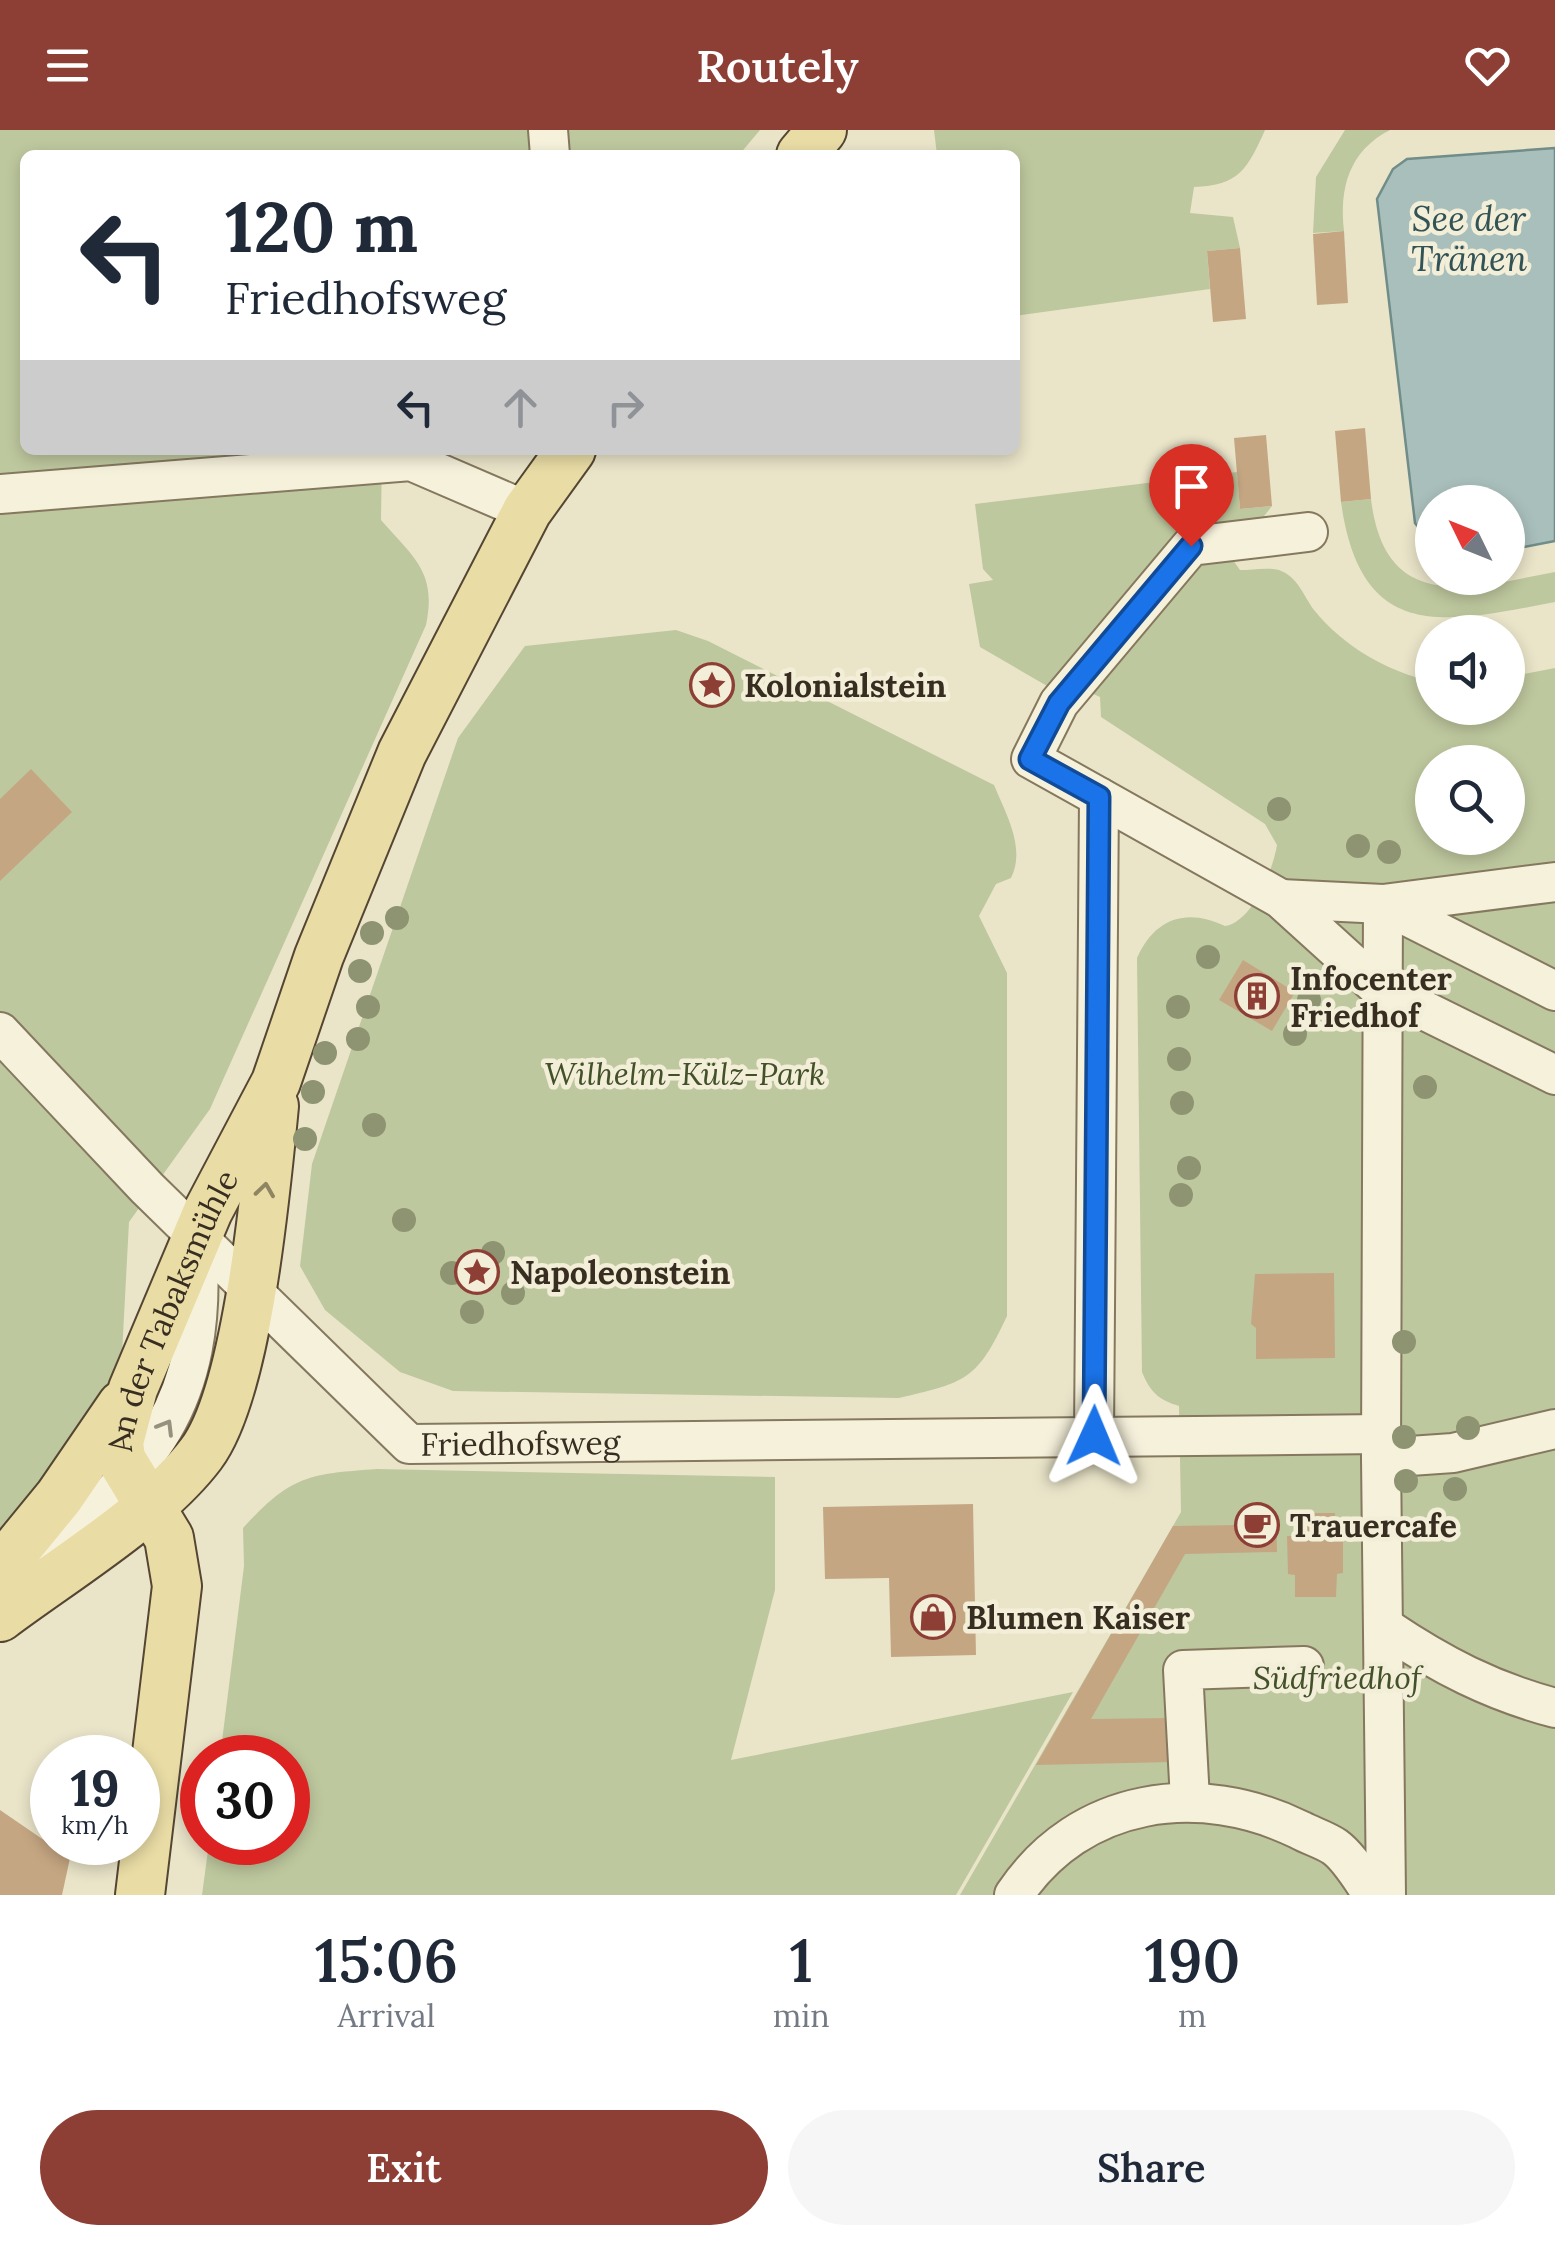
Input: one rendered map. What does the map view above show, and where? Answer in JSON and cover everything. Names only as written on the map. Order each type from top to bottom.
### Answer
[{"type":"main road","points":[[805,150],[822,130]]},
{"type":"main road","name":"An der Tabaksmühle","points":[[140,1895],[177,1586],[172,1548],[131,1491],[119,1442],[133,1389],[148,1364],[197,1235],[276,1082],[319,956],[394,771],[454,646],[527,511],[566,455]]},
{"type":"main road","name":"An der Tabaksmühle","points":[[0,1617],[131,1491],[193,1465],[221,1419],[250,1286],[276,1082]]},
{"type":"main road","points":[[0,1569],[43,1517],[133,1389]]},
{"type":"main road","points":[[43,1517],[73,1496],[131,1491]]},
{"type":"street","points":[[0,494],[413,455],[527,511]]},
{"type":"street","points":[[1308,532],[1191,546],[1059,703],[1030,759],[1280,899],[1379,988],[1555,1076]]},
{"type":"street","points":[[1094,1436],[1099,797]]},
{"type":"street","points":[[1280,899],[1382,904],[1555,882]]},
{"type":"street","points":[[1382,904],[1379,988],[1386,1895]]},
{"type":"street","points":[[1382,904],[1555,992]]},
{"type":"street","name":"Friedhofsweg","points":[[0,1032],[147,1188],[410,1444],[1094,1436],[1381,1446],[1453,1454],[1555,1429]]},
{"type":"street","points":[[0,1596],[131,1491],[168,1424],[190,1372],[199,1316],[197,1235]]},
{"type":"street","points":[[1386,1628],[1444,1668],[1497,1692],[1555,1708]]},
{"type":"street","points":[[1190,1800],[1184,1670],[1304,1666]]},
{"type":"street","points":[[1014,1895],[1056,1848],[1096,1823],[1140,1808],[1190,1800],[1258,1812],[1336,1848],[1374,1895]]},
{"type":"street","points":[[1336,1848],[1384,1811]]},
{"type":"green space","points":[[0,130],[760,130],[743,150],[20,150],[20,455],[382,455],[381,520],[420,567],[429,607],[426,625],[210,1109],[129,1222],[122,1354],[95,1408],[45,1484],[0,1531]]},
{"type":"green space","points":[[934,130],[1265,130],[1247,164],[1232,179],[1194,187],[1190,213],[1233,217],[1240,248],[1207,251],[1210,289],[1020,315],[1020,150],[936,150]]},
{"type":"green space","points":[[1345,130],[1390,130],[1365,149],[1350,172],[1343,200],[1344,231],[1313,233],[1316,177]]},
{"type":"green space","name":"Südfriedhof","points":[[1237,472],[1240,509],[1272,506],[1254,529],[1223,546],[1240,570],[1286,573],[1339,636],[1383,664],[1415,676],[1415,725],[1525,725],[1525,674],[1555,668],[1555,1895],[960,1895],[1181,1512],[1179,1406],[1156,1394],[1142,1372],[1137,958],[1152,934],[1173,920],[1197,918],[1225,926],[1244,915],[1266,881],[1277,845],[1265,824],[1101,717],[1100,697],[1065,681],[1054,690],[980,647],[969,584],[993,580],[983,569],[975,504]]},
{"type":"green space","points":[[1371,499],[1379,536],[1394,562],[1415,578],[1415,595],[1525,595],[1525,578],[1555,572],[1555,602],[1478,615],[1429,615],[1388,602],[1367,581],[1351,548],[1341,502]]},
{"type":"green space","name":"Wilhelm-Külz-Park","points":[[676,630],[708,641],[994,785],[1009,819],[1015,867],[1011,878],[996,884],[979,916],[1007,973],[1007,1316],[978,1366],[955,1382],[899,1398],[453,1391],[400,1372],[325,1310],[300,1266],[312,1164],[458,738],[525,646]]},
{"type":"green space","points":[[377,1469],[775,1477],[775,1590],[731,1760],[1073,1692],[956,1895],[202,1895],[206,1865],[310,1865],[310,1735],[223,1735],[244,1566],[243,1528],[288,1488],[333,1473]]},
{"type":"water","name":"See der Tränen","points":[[1555,148],[1555,541],[1525,547],[1525,485],[1415,485],[1415,523],[1377,199],[1393,169],[1407,159]]},
{"type":"building","points":[[1344,231],[1348,303],[1317,305],[1313,234]]},
{"type":"building","points":[[1240,248],[1246,319],[1213,322],[1207,251]]},
{"type":"building","points":[[1365,428],[1371,499],[1341,502],[1335,431]]},
{"type":"building","points":[[1266,435],[1272,506],[1240,509],[1234,438]]},
{"type":"building","points":[[31,769],[72,812],[0,881],[0,799]]},
{"type":"building","name":"Infocenter Friedhof","points":[[1243,960],[1295,992],[1272,1031],[1219,1000]]},
{"type":"building","points":[[1334,1273],[1335,1358],[1256,1359],[1256,1328],[1251,1324],[1255,1274]]},
{"type":"building","name":"Blumen Kaiser","points":[[973,1504],[976,1655],[891,1657],[889,1578],[825,1579],[823,1507]]},
{"type":"building","points":[[1276,1511],[1277,1552],[1185,1554],[1091,1719],[1172,1718],[1173,1762],[1036,1765],[1173,1526],[1237,1525],[1238,1512]]},
{"type":"building","points":[[1294,1513],[1335,1513],[1336,1536],[1343,1535],[1343,1573],[1337,1574],[1336,1597],[1295,1597],[1295,1575],[1288,1574],[1287,1536],[1294,1536]]},
{"type":"building","points":[[0,1810],[30,1831],[30,1865],[68,1865],[62,1895],[0,1895]]},
{"type":"place","name":"Kolonialstein","points":[[712,685]]},
{"type":"place","name":"Infocenter Friedhof","points":[[1257,996]]},
{"type":"place","name":"Napoleonstein","points":[[477,1272]]},
{"type":"place","name":"Trauercafe","points":[[1257,1525]]},
{"type":"place","name":"Blumen Kaiser","points":[[933,1617]]},
{"type":"route","points":[[1094,1436],[1099,797],[1030,759],[1059,703],[1191,546]]}]
